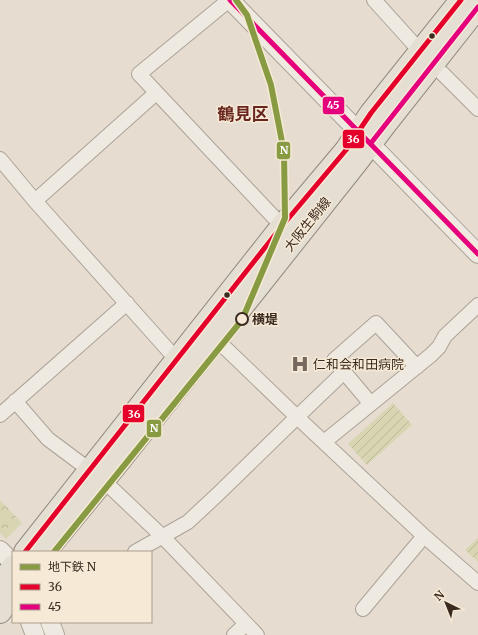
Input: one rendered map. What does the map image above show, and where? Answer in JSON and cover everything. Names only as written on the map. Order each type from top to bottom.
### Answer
[{"type":"main road","name":"大阪生駒線","points":[[26,551],[96,475],[183,366],[282,226],[346,150],[365,137],[372,113],[461,0]]},
{"type":"main road","name":"大阪生駒線","points":[[183,366],[216,339],[365,137],[478,7]]},
{"type":"main road","name":"大阪生駒線","points":[[45,551],[96,475]]},
{"type":"main road","points":[[6,596],[12,571]]},
{"type":"street","points":[[282,226],[139,74],[230,0],[478,254]]},
{"type":"street","points":[[374,0],[420,51]]},
{"type":"street","points":[[442,73],[478,109]]},
{"type":"street","points":[[34,200],[156,93]]},
{"type":"street","points":[[0,159],[34,200],[183,366]]},
{"type":"street","points":[[0,415],[127,304]]},
{"type":"street","points":[[324,442],[417,367],[439,347],[445,336],[478,305]]},
{"type":"street","points":[[371,404],[343,373],[334,360],[376,323],[417,367]]},
{"type":"street","points":[[216,339],[424,536],[478,583]]},
{"type":"street","points":[[137,551],[188,522],[343,373]]},
{"type":"street","points":[[15,401],[48,439],[96,475],[163,537],[257,635]]},
{"type":"street","points":[[363,608],[424,536]]},
{"type":"street","points":[[0,550],[12,562]]},
{"type":"street","points":[[30,623],[35,635]]},
{"type":"street","points":[[50,623],[55,635]]},
{"type":"street","points":[[234,635],[246,624]]},
{"type":"green space","points":[[393,403],[412,425],[367,465],[348,444]]},
{"type":"green space","points":[[0,500],[22,523],[6,539],[0,533]]},
{"type":"green space","points":[[478,538],[478,562],[465,550]]},
{"type":"metro line","name":"N","points":[[55,551],[242,320],[285,218],[284,152],[271,85],[247,15],[236,0]]},
{"type":"transit line","name":"45","points":[[230,0],[478,254]]},
{"type":"transit line","name":"36","points":[[26,551],[282,226],[346,150],[371,113],[461,0]]},
{"type":"transit line","name":"45","points":[[371,143],[478,7]]},
{"type":"place","name":"横堤","points":[[242,319]]},
{"type":"place","name":"仁和会和田病院","points":[[300,364]]},
{"type":"district","name":"鶴見区","points":[[243,114]]}]
